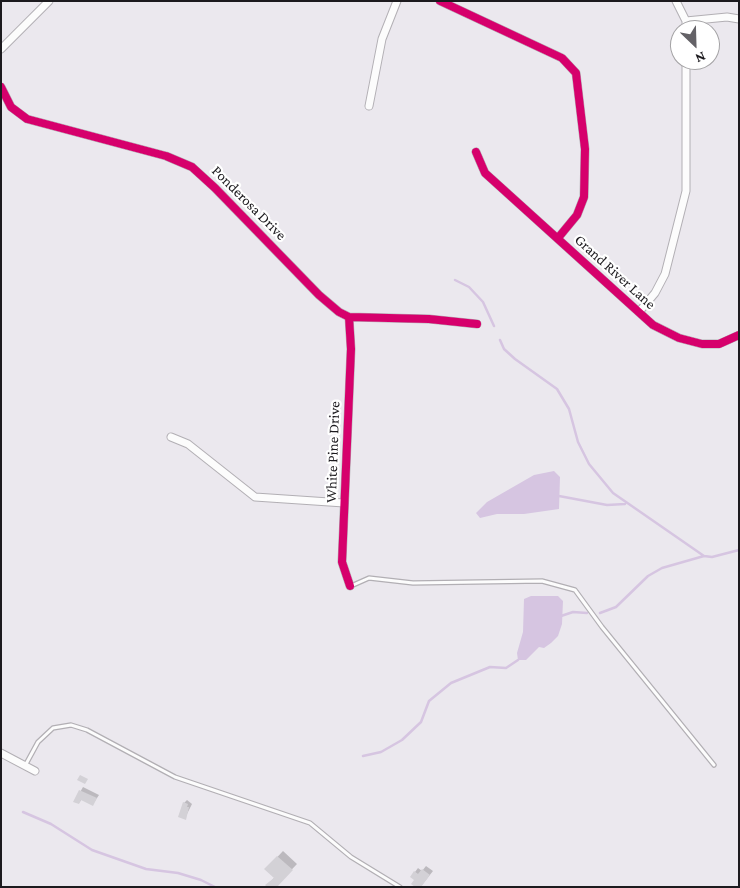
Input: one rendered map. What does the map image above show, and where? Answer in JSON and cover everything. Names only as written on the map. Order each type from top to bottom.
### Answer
[{"type":"street","points":[[369,106],[382,39],[397,1]]},
{"type":"street","points":[[440,1],[562,58],[576,73],[584,149],[584,198],[577,214],[558,238]]},
{"type":"street","points":[[676,1],[686,20]]},
{"type":"street","points":[[1,49],[6,46],[46,2]]},
{"type":"street","points":[[696,20],[727,17],[739,19]]},
{"type":"street","points":[[639,312],[655,293],[666,274],[686,192],[686,70]]},
{"type":"street","name":"Ponderosa Drive","points":[[1,87],[11,107],[27,119],[166,156],[192,167],[215,188],[319,295],[339,312],[350,316],[429,319],[477,324]]},
{"type":"street","name":"Grand River Lane","points":[[476,152],[485,173],[661,330],[679,338],[702,344],[720,344],[739,336]]},
{"type":"street","name":"White Pine Drive","points":[[350,316],[342,562],[350,586]]},
{"type":"street","points":[[171,437],[188,444],[255,497],[344,503]]},
{"type":"street","points":[[1,753],[35,771]]},
{"type":"lane","points":[[350,586],[369,578],[413,583],[542,581],[575,590],[602,627],[714,765]]},
{"type":"lane","points":[[25,766],[38,742],[53,728],[72,725],[87,730],[175,776],[310,823],[351,857],[400,887]]},
{"type":"shaded area","points":[[554,471],[560,477],[559,509],[524,514],[497,514],[480,518],[476,513],[487,502],[534,475]]},
{"type":"shaded area","points":[[531,596],[558,596],[563,601],[562,624],[558,636],[551,643],[544,648],[539,647],[526,660],[518,660],[517,653],[523,632],[524,599]]},
{"type":"building","points":[[80,775],[88,779],[85,784],[77,780]]},
{"type":"building","points":[[79,790],[97,798],[93,806],[81,800],[79,804],[73,802]]},
{"type":"building","points":[[183,802],[188,804],[187,807],[189,807],[186,820],[178,817]]},
{"type":"building","points":[[277,856],[293,870],[277,887],[267,887],[265,885],[274,878],[264,869]]},
{"type":"building","points":[[422,869],[430,875],[421,887],[415,887],[411,884],[414,880],[410,877],[414,871],[418,874]]},
{"type":"waterway","points":[[455,280],[469,287],[483,302],[494,326]]},
{"type":"waterway","points":[[500,340],[504,349],[515,359],[557,389],[569,409],[578,442],[589,464],[613,493],[704,556]]},
{"type":"waterway","points":[[559,496],[607,505],[625,504]]},
{"type":"waterway","points":[[600,613],[616,607],[648,576],[662,568],[704,556],[712,557],[739,550]]},
{"type":"waterway","points":[[561,616],[573,612],[587,613]]},
{"type":"waterway","points":[[363,756],[381,752],[402,740],[421,722],[429,701],[451,683],[490,667],[506,668],[518,660]]},
{"type":"waterway","points":[[23,812],[51,824],[92,850],[146,869],[178,873],[201,880],[215,887]]},
{"type":"cycle path","points":[[440,1],[562,58],[576,73],[585,149],[584,197],[577,215],[558,238]]},
{"type":"cycle path","points":[[1,87],[11,107],[27,119],[166,156],[192,167],[215,188],[319,295],[339,312],[349,317],[429,319],[477,324]]},
{"type":"cycle path","points":[[476,152],[485,173],[653,325],[679,338],[702,344],[719,344],[739,335]]},
{"type":"cycle path","points":[[349,317],[351,349],[342,562],[350,586]]}]
